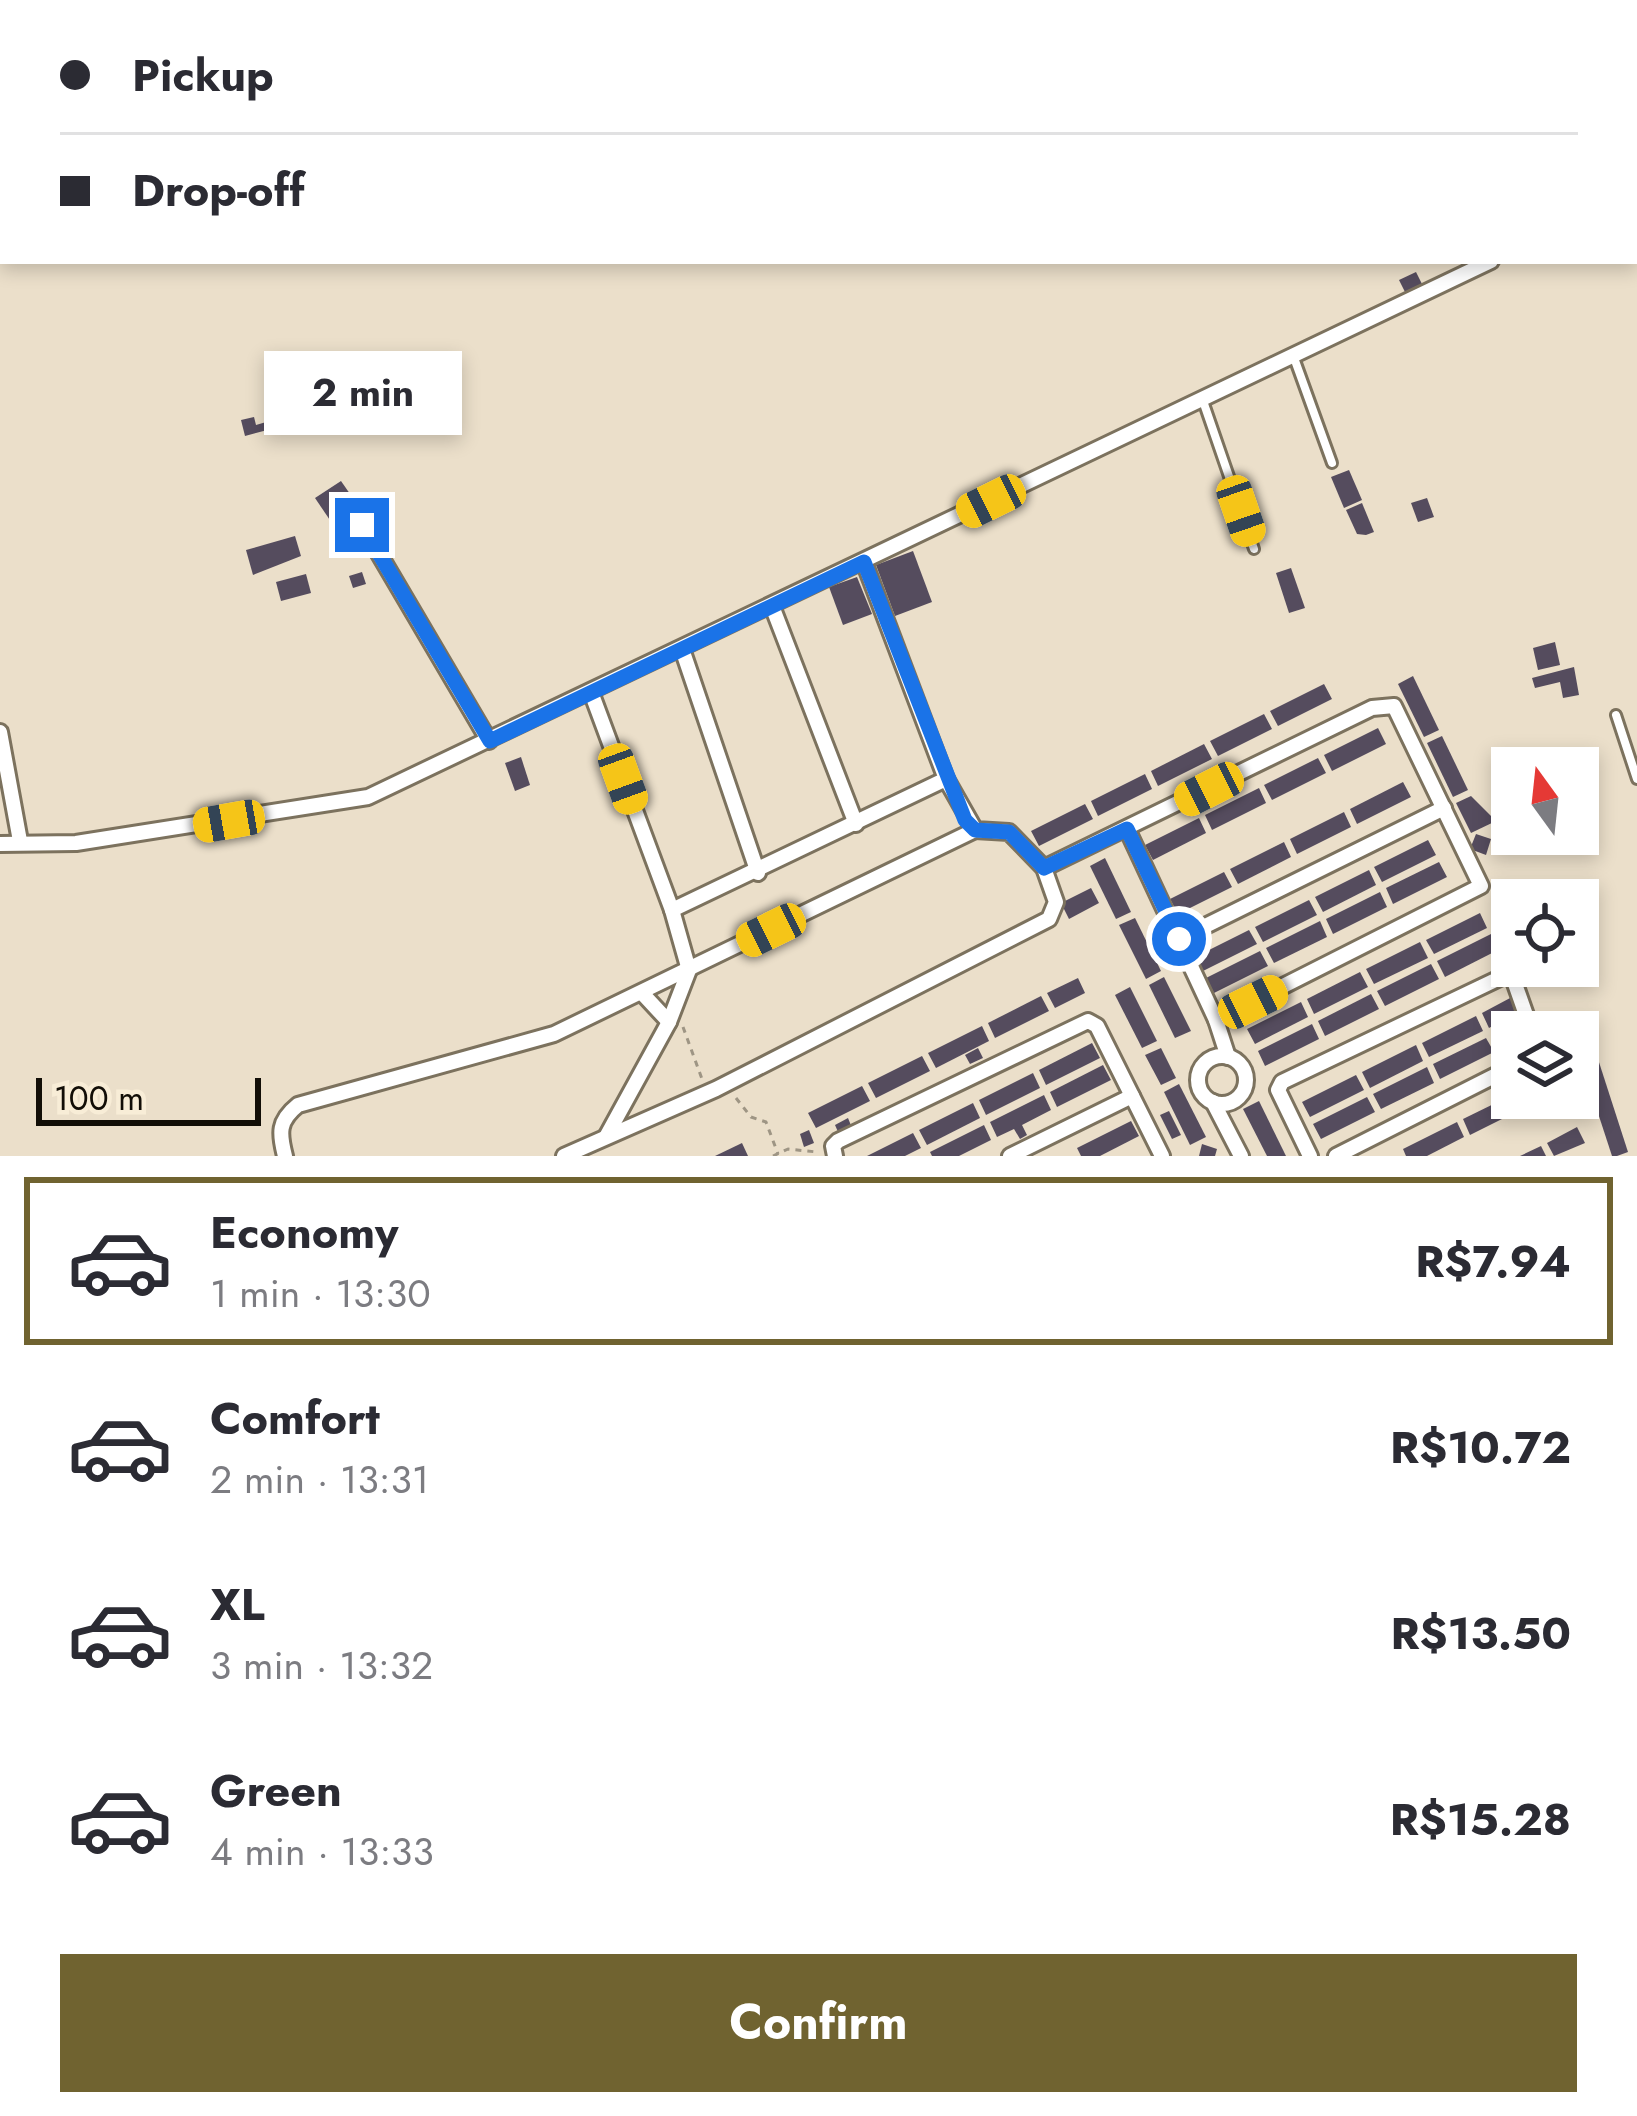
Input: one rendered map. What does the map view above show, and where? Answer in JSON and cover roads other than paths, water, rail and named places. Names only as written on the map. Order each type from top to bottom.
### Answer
[{"type":"street","points":[[0,844],[76,844],[368,797],[1485,264]]},
{"type":"street","points":[[362,525],[490,741]]},
{"type":"street","points":[[864,562],[946,779],[975,830]]},
{"type":"street","points":[[772,606],[856,824]]},
{"type":"street","points":[[682,649],[758,873]]},
{"type":"street","points":[[591,692],[672,910],[689,970],[669,1022],[607,1135]]},
{"type":"street","points":[[1044,868],[1388,704],[1400,712],[1479,875],[1478,889],[1216,1020]]},
{"type":"street","points":[[0,732],[20,841]]},
{"type":"street","points":[[672,910],[758,873],[946,779]]},
{"type":"street","points":[[1179,939],[1444,808]]},
{"type":"street","points":[[1127,829],[1216,1020],[1228,1057],[1245,1072],[1245,1088],[1228,1103],[1213,1102]]},
{"type":"street","points":[[284,1156],[279,1133],[284,1116],[298,1105],[554,1034],[975,830],[1009,832],[1044,868],[1056,902],[1049,919],[716,1089],[564,1156]]},
{"type":"street","points":[[1310,1156],[1280,1083],[1506,975],[1514,981],[1525,1011]]},
{"type":"street","points":[[642,993],[669,1022]]},
{"type":"street","points":[[835,1155],[838,1141],[1088,1021],[1097,1026],[1162,1156]]},
{"type":"street","points":[[1228,1057],[1212,1058],[1201,1069],[1198,1084],[1213,1102],[1240,1156]]},
{"type":"street","points":[[1336,1156],[1491,1078]]},
{"type":"street","points":[[1010,1156],[1132,1096]]},
{"type":"lane","points":[[1293,354],[1332,463]]},
{"type":"lane","points":[[1202,398],[1254,549]]},
{"type":"lane","points":[[1616,716],[1637,779]]}]
